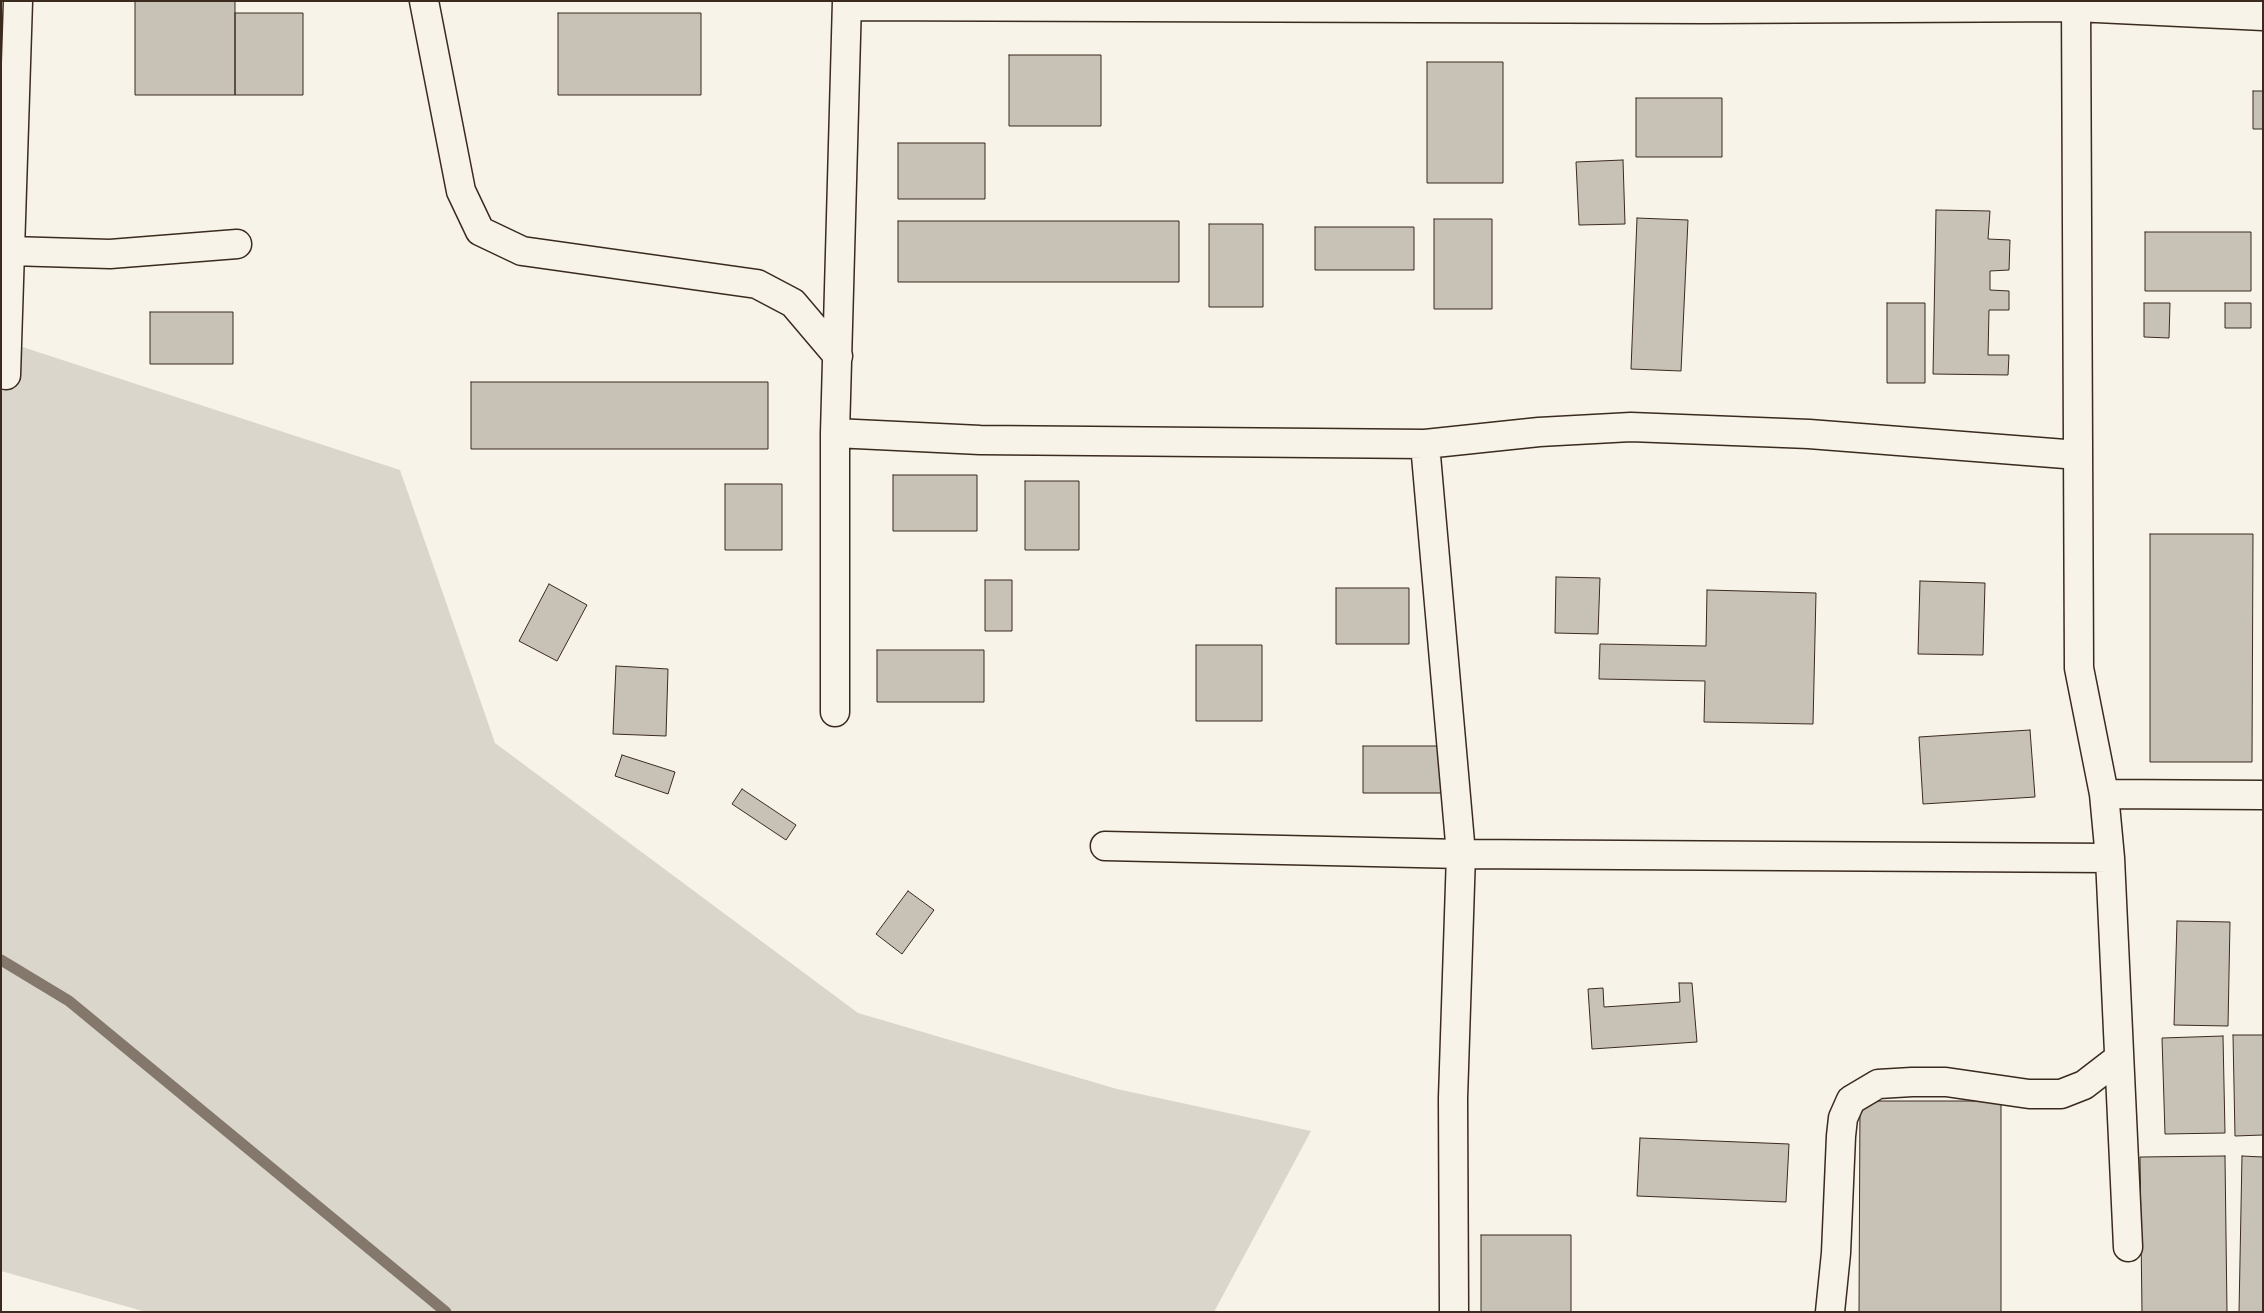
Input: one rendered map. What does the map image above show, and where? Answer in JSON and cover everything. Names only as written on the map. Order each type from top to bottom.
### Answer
[{"type":"street","points":[[1,3],[6,1]]},
{"type":"street","points":[[6,375],[18,1]]},
{"type":"street","points":[[424,1],[461,190],[480,231],[522,251],[757,284],[793,303],[838,356]]},
{"type":"street","points":[[835,712],[835,433],[847,3],[2076,4],[2263,16]]},
{"type":"street","points":[[2076,4],[2079,668],[2104,794],[2110,858],[2128,1247]]},
{"type":"street","points":[[10,251],[110,254],[237,244]]},
{"type":"street","points":[[835,433],[980,440],[1425,444],[1539,432],[1631,427],[1809,434],[2078,455]]},
{"type":"street","points":[[1425,444],[1461,854],[1453,1098],[1454,1312]]},
{"type":"street","points":[[2104,794],[2263,795]]},
{"type":"street","points":[[1105,846],[1461,854],[2110,858]]},
{"type":"street","points":[[1830,1312],[1836,1253],[1841,1136],[1843,1118],[1850,1100],[1878,1084],[1912,1082],[1946,1082],[2029,1094],[2061,1094],[2084,1085],[2119,1058]]},
{"type":"shaded area","points":[[1,340],[400,470],[495,743],[858,1013],[1117,1089],[1311,1131],[1214,1312],[146,1312],[1,1271]]},
{"type":"building","points":[[135,1],[235,1],[235,95],[135,95]]},
{"type":"building","points":[[235,13],[303,13],[303,95],[235,95]]},
{"type":"building","points":[[558,13],[701,13],[701,95],[558,95]]},
{"type":"building","points":[[1009,55],[1101,55],[1101,126],[1009,126]]},
{"type":"building","points":[[1427,62],[1503,62],[1503,183],[1427,183]]},
{"type":"building","points":[[2253,91],[2263,91],[2263,129],[2253,129]]},
{"type":"building","points":[[1636,98],[1722,98],[1722,157],[1636,157]]},
{"type":"building","points":[[898,143],[985,143],[985,199],[898,199]]},
{"type":"building","points":[[1623,160],[1625,224],[1579,225],[1576,162]]},
{"type":"building","points":[[1936,210],[1990,211],[1988,239],[2010,240],[2009,270],[1990,271],[1990,290],[2009,291],[2009,310],[1989,310],[1988,355],[2009,355],[2008,375],[1933,374]]},
{"type":"building","points":[[1637,218],[1688,220],[1681,371],[1631,369]]},
{"type":"building","points":[[1434,219],[1492,219],[1492,309],[1434,309]]},
{"type":"building","points":[[898,221],[1179,221],[1179,282],[898,282]]},
{"type":"building","points":[[1209,224],[1263,224],[1263,307],[1209,307]]},
{"type":"building","points":[[1315,227],[1414,227],[1414,270],[1315,270]]},
{"type":"building","points":[[2145,232],[2251,232],[2251,291],[2145,291]]},
{"type":"building","points":[[1887,303],[1925,303],[1925,383],[1887,383]]},
{"type":"building","points":[[2144,303],[2170,303],[2169,338],[2144,337]]},
{"type":"building","points":[[2225,303],[2251,303],[2251,328],[2225,328]]},
{"type":"building","points":[[150,312],[233,312],[233,364],[150,364]]},
{"type":"building","points":[[471,382],[768,382],[768,449],[471,449]]},
{"type":"building","points":[[893,475],[977,475],[977,531],[893,531]]},
{"type":"building","points":[[1025,481],[1079,481],[1079,550],[1025,550]]},
{"type":"building","points":[[725,484],[782,484],[782,550],[725,550]]},
{"type":"building","points":[[2150,534],[2253,534],[2252,762],[2150,762]]},
{"type":"building","points":[[1556,577],[1600,578],[1598,634],[1555,633]]},
{"type":"building","points":[[985,580],[1012,580],[1012,631],[985,631]]},
{"type":"building","points":[[1920,581],[1985,583],[1983,655],[1918,654]]},
{"type":"building","points":[[549,584],[587,605],[557,661],[519,641]]},
{"type":"building","points":[[1336,588],[1409,588],[1409,644],[1336,644]]},
{"type":"building","points":[[1707,590],[1816,593],[1813,724],[1704,722],[1705,681],[1599,679],[1600,644],[1706,646]]},
{"type":"building","points":[[1196,645],[1262,645],[1262,721],[1196,721]]},
{"type":"building","points":[[877,650],[984,650],[984,702],[877,702]]},
{"type":"building","points":[[616,666],[668,669],[666,736],[613,734]]},
{"type":"building","points":[[2030,730],[2035,797],[1923,804],[1919,737]]},
{"type":"building","points":[[1363,746],[1443,746],[1443,793],[1363,793]]},
{"type":"building","points":[[622,755],[675,772],[668,794],[615,776]]},
{"type":"building","points":[[742,789],[796,825],[786,840],[732,804]]},
{"type":"building","points":[[908,891],[934,910],[902,954],[876,934]]},
{"type":"building","points":[[2177,921],[2230,922],[2228,1026],[2174,1025]]},
{"type":"building","points":[[1679,983],[1692,983],[1697,1042],[1592,1049],[1588,989],[1603,988],[1604,1007],[1680,1002]]},
{"type":"building","points":[[2233,1035],[2263,1035],[2263,1135],[2235,1136]]},
{"type":"building","points":[[2223,1036],[2225,1133],[2165,1134],[2162,1038]]},
{"type":"building","points":[[1860,1101],[2001,1101],[2001,1312],[1859,1312]]},
{"type":"building","points":[[1640,1138],[1789,1144],[1786,1202],[1637,1196]]},
{"type":"building","points":[[2225,1156],[2227,1312],[2142,1312],[2140,1157]]},
{"type":"building","points":[[2242,1156],[2263,1157],[2263,1312],[2239,1312]]},
{"type":"building","points":[[1481,1235],[1571,1235],[1571,1312],[1481,1312]]},
{"type":"waterway","points":[[1,960],[69,1001],[446,1312]]}]
